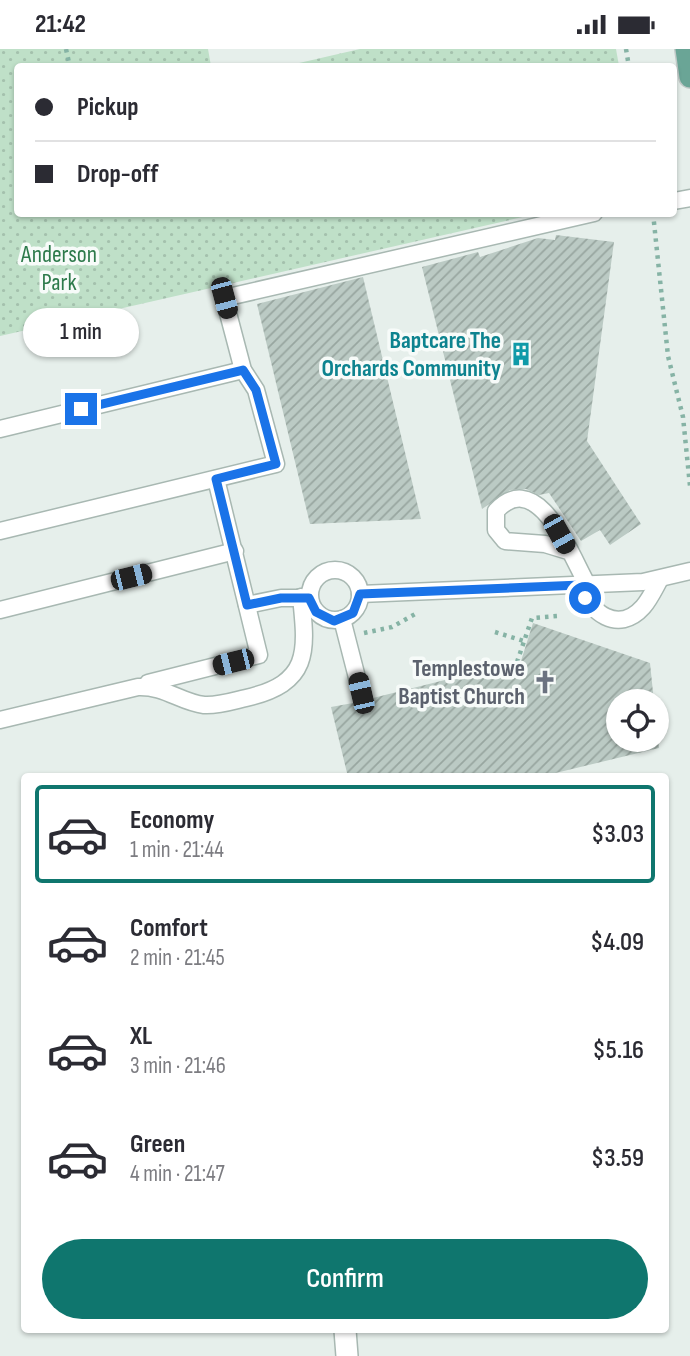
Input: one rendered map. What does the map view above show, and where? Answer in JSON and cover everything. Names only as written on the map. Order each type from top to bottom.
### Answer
[{"type":"main road","points":[[685,49],[690,77]]},
{"type":"street","points":[[345,1333],[347,1356]]},
{"type":"lane","points":[[0,531],[276,464],[256,390],[243,370],[224,298],[577,217]]},
{"type":"lane","points":[[0,429],[243,370]]},
{"type":"lane","points":[[0,720],[259,655],[216,479]]},
{"type":"lane","points":[[568,551],[545,544],[505,541],[496,530],[497,509],[517,499],[531,500],[546,513],[568,551],[584,584],[593,610],[605,617],[621,618],[640,610],[660,579]]},
{"type":"lane","points":[[0,610],[235,551]]},
{"type":"lane","points":[[132,688],[160,688],[207,705],[274,690],[296,672],[304,657],[305,597],[316,578],[333,566],[351,575],[360,594],[356,609],[342,619],[329,620],[320,615],[305,597]]},
{"type":"lane","points":[[360,594],[660,579],[690,571]]},
{"type":"lane","points":[[247,605],[305,597]]},
{"type":"lane","points":[[342,619],[363,701]]},
{"type":"path","points":[[653,217],[669,366],[683,417],[690,486]]},
{"type":"path","points":[[347,636],[392,627],[425,611]]},
{"type":"path","points":[[517,662],[532,618],[558,616]]},
{"type":"path","points":[[495,632],[524,641]]},
{"type":"green space","name":"Anderson Park","points":[[0,49],[208,49],[210,63],[14,63],[14,217],[523,217],[0,336]]},
{"type":"green space","points":[[360,49],[616,49],[618,63],[299,63]]},
{"type":"building","name":"Baptcare The Orchards Community","points":[[556,235],[614,242],[587,441],[641,524],[610,545],[600,530],[581,541],[549,493],[539,495],[526,489],[510,490],[482,509],[422,267],[478,252],[480,257],[538,238],[555,240]]},
{"type":"building","points":[[363,277],[421,519],[310,524],[257,304]]},
{"type":"building","name":"Templestowe Baptist Church","points":[[533,623],[650,663],[653,689],[606,689],[606,752],[642,752],[556,773],[347,773],[331,707],[353,703],[356,709],[365,711],[371,708],[373,698],[521,661]]},
{"type":"place","name":"Baptcare The Orchards Community","points":[[521,354]]},
{"type":"place","name":"Templestowe Baptist Church","points":[[545,682]]},
{"type":"route","points":[[81,409],[243,370],[256,390],[276,464],[216,479],[247,605],[289,597],[309,598],[316,612],[334,621],[353,613],[360,594],[581,585],[585,598]]}]
